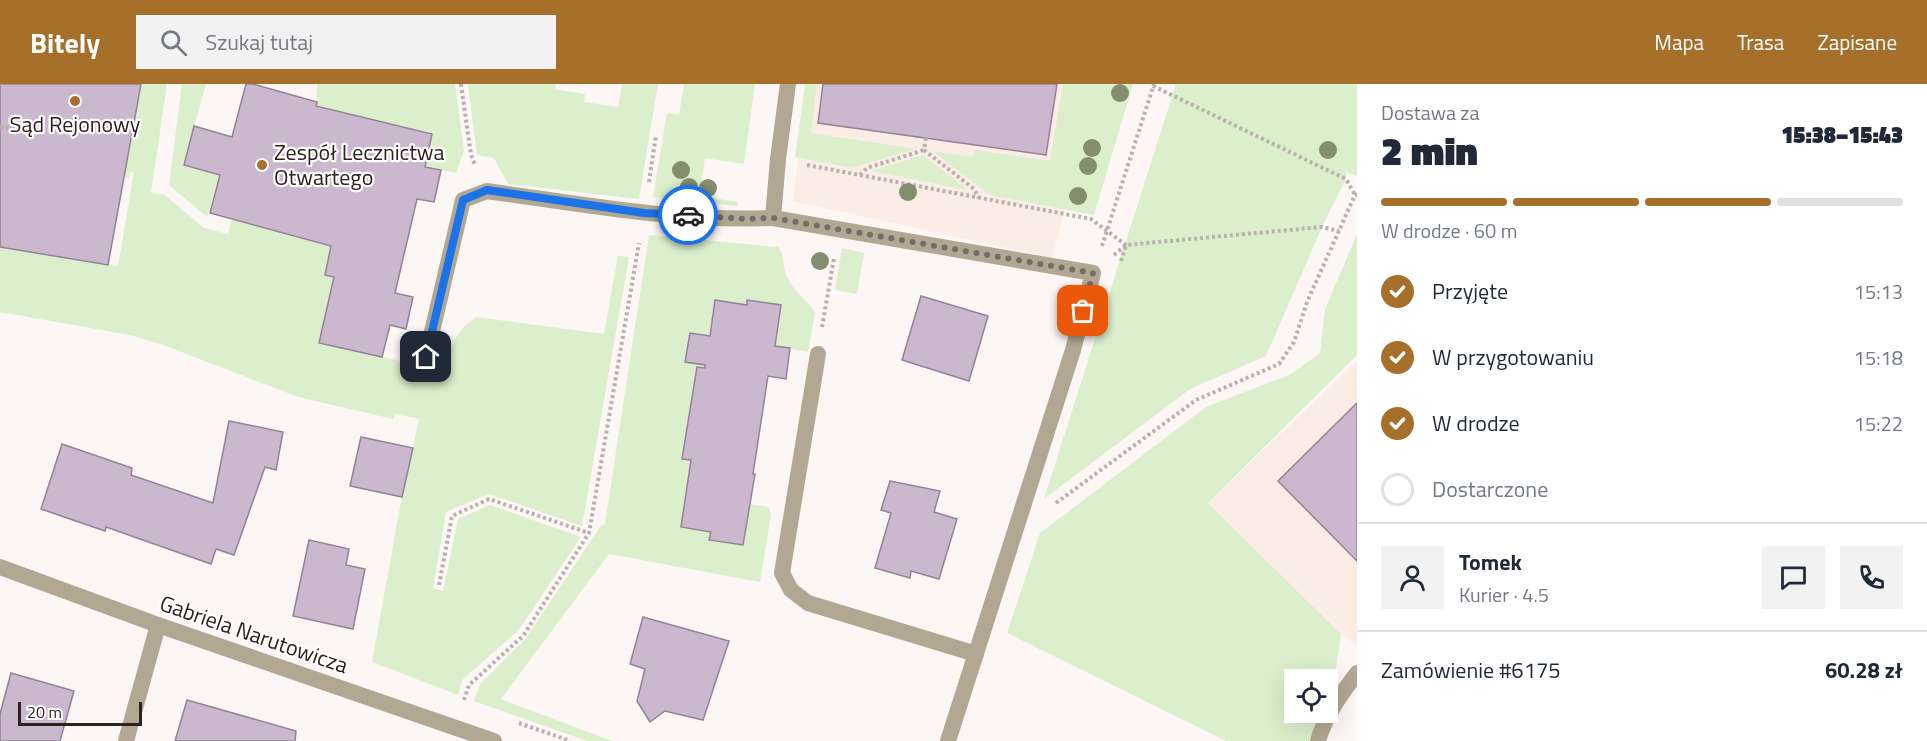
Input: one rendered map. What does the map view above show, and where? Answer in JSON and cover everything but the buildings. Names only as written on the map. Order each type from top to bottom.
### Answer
[{"type":"street","points":[[773,218],[788,84]]},
{"type":"street","points":[[426,357],[463,200],[487,190],[644,213],[744,219],[773,218],[1093,273],[1073,350],[948,741]]},
{"type":"street","points":[[818,354],[782,573],[791,590],[808,603],[976,654]]},
{"type":"street","name":"Gabriela Narutowicza","points":[[0,567],[158,625],[494,741]]},
{"type":"street","points":[[126,741],[158,625]]},
{"type":"street","points":[[1318,741],[1341,694],[1357,673]]},
{"type":"path","points":[[461,84],[471,155]]},
{"type":"path","points":[[1018,522],[1041,514],[1196,400],[1279,364],[1294,342],[1307,302],[1356,195],[1346,179],[1154,85],[1093,273]]},
{"type":"path","points":[[0,127],[20,130]]},
{"type":"path","points":[[465,699],[469,685],[523,636],[589,533],[656,135]]},
{"type":"path","points":[[924,150],[926,138]]},
{"type":"path","points":[[860,175],[867,168],[924,150]]},
{"type":"path","points":[[924,150],[974,189],[979,198]]},
{"type":"path","points":[[778,159],[1091,219],[1126,244]]},
{"type":"path","points":[[1093,273],[1126,244],[1322,227],[1339,231]]},
{"type":"path","points":[[823,322],[835,251]]},
{"type":"path","points":[[439,585],[452,516],[489,499],[589,533]]},
{"type":"shaded area","points":[[807,84],[1098,84],[1052,258],[793,201]]},
{"type":"shaded area","points":[[1357,361],[1357,646],[1341,634],[1208,503]]},
{"type":"green space","points":[[141,84],[167,84],[151,193],[165,195],[204,228],[228,234],[232,219],[281,232],[317,102],[317,84],[455,84],[464,151],[456,173],[425,167],[432,134],[369,119],[346,184],[325,274],[334,277],[319,342],[443,371],[454,340],[476,317],[604,334],[618,256],[629,257],[582,526],[489,494],[446,512],[433,588],[443,591],[458,519],[490,505],[581,537],[518,631],[463,679],[458,695],[372,662],[400,507],[419,419],[395,414],[393,419],[298,397],[166,346],[130,335],[0,312],[0,247],[97,257],[96,263],[118,266],[134,172],[130,172],[129,178],[114,175],[42,106],[134,122]]},
{"type":"green space","points":[[182,84],[206,84],[184,164],[220,175],[207,217],[169,185]]},
{"type":"green space","points":[[468,84],[556,84],[555,89],[585,94],[584,102],[618,107],[622,84],[658,84],[639,199],[508,184],[494,158],[477,155]]},
{"type":"green space","points":[[684,84],[755,84],[744,164],[705,158],[699,196],[738,202],[737,206],[653,197],[667,113],[679,115]]},
{"type":"green space","points":[[805,84],[817,84],[811,133],[917,149],[852,168],[795,157]]},
{"type":"green space","points":[[1063,84],[1133,84],[1094,215],[990,195],[932,151],[973,157],[975,150],[1050,161]]},
{"type":"green space","points":[[1176,84],[1357,84],[1357,176],[1346,172],[1346,179],[1322,227],[1266,356],[1190,389],[1044,499]]},
{"type":"green space","points":[[923,155],[968,190],[871,171]]},
{"type":"green space","points":[[1357,234],[1357,355],[1208,503],[1341,634],[1336,669],[1284,669],[1284,723],[1317,723],[1309,741],[1226,741],[1007,633],[1040,533],[1206,407],[1291,374],[1320,353],[1325,309]]},
{"type":"green space","points":[[649,235],[778,247],[791,284],[815,313],[808,352],[775,346],[781,305],[748,300],[747,305],[715,301],[705,368],[697,368],[682,458],[691,460],[681,527],[711,532],[709,539],[743,545],[750,504],[768,507],[771,514],[760,582],[609,554],[501,699],[612,741],[587,741],[474,701],[480,684],[526,638],[600,527],[605,524]]},
{"type":"green space","points":[[842,248],[864,253],[857,294],[835,290]]},
{"type":"way so far","points":[[688,215],[744,219],[773,218],[1093,273],[1083,311]]},
{"type":"place","name":"Sąd Rejonowy","points":[[75,101]]},
{"type":"place","name":"Zespół Lecznictwa Otwartego","points":[[262,165]]},
{"type":"route","points":[[426,357],[463,200],[487,190],[644,213],[688,215]]}]
